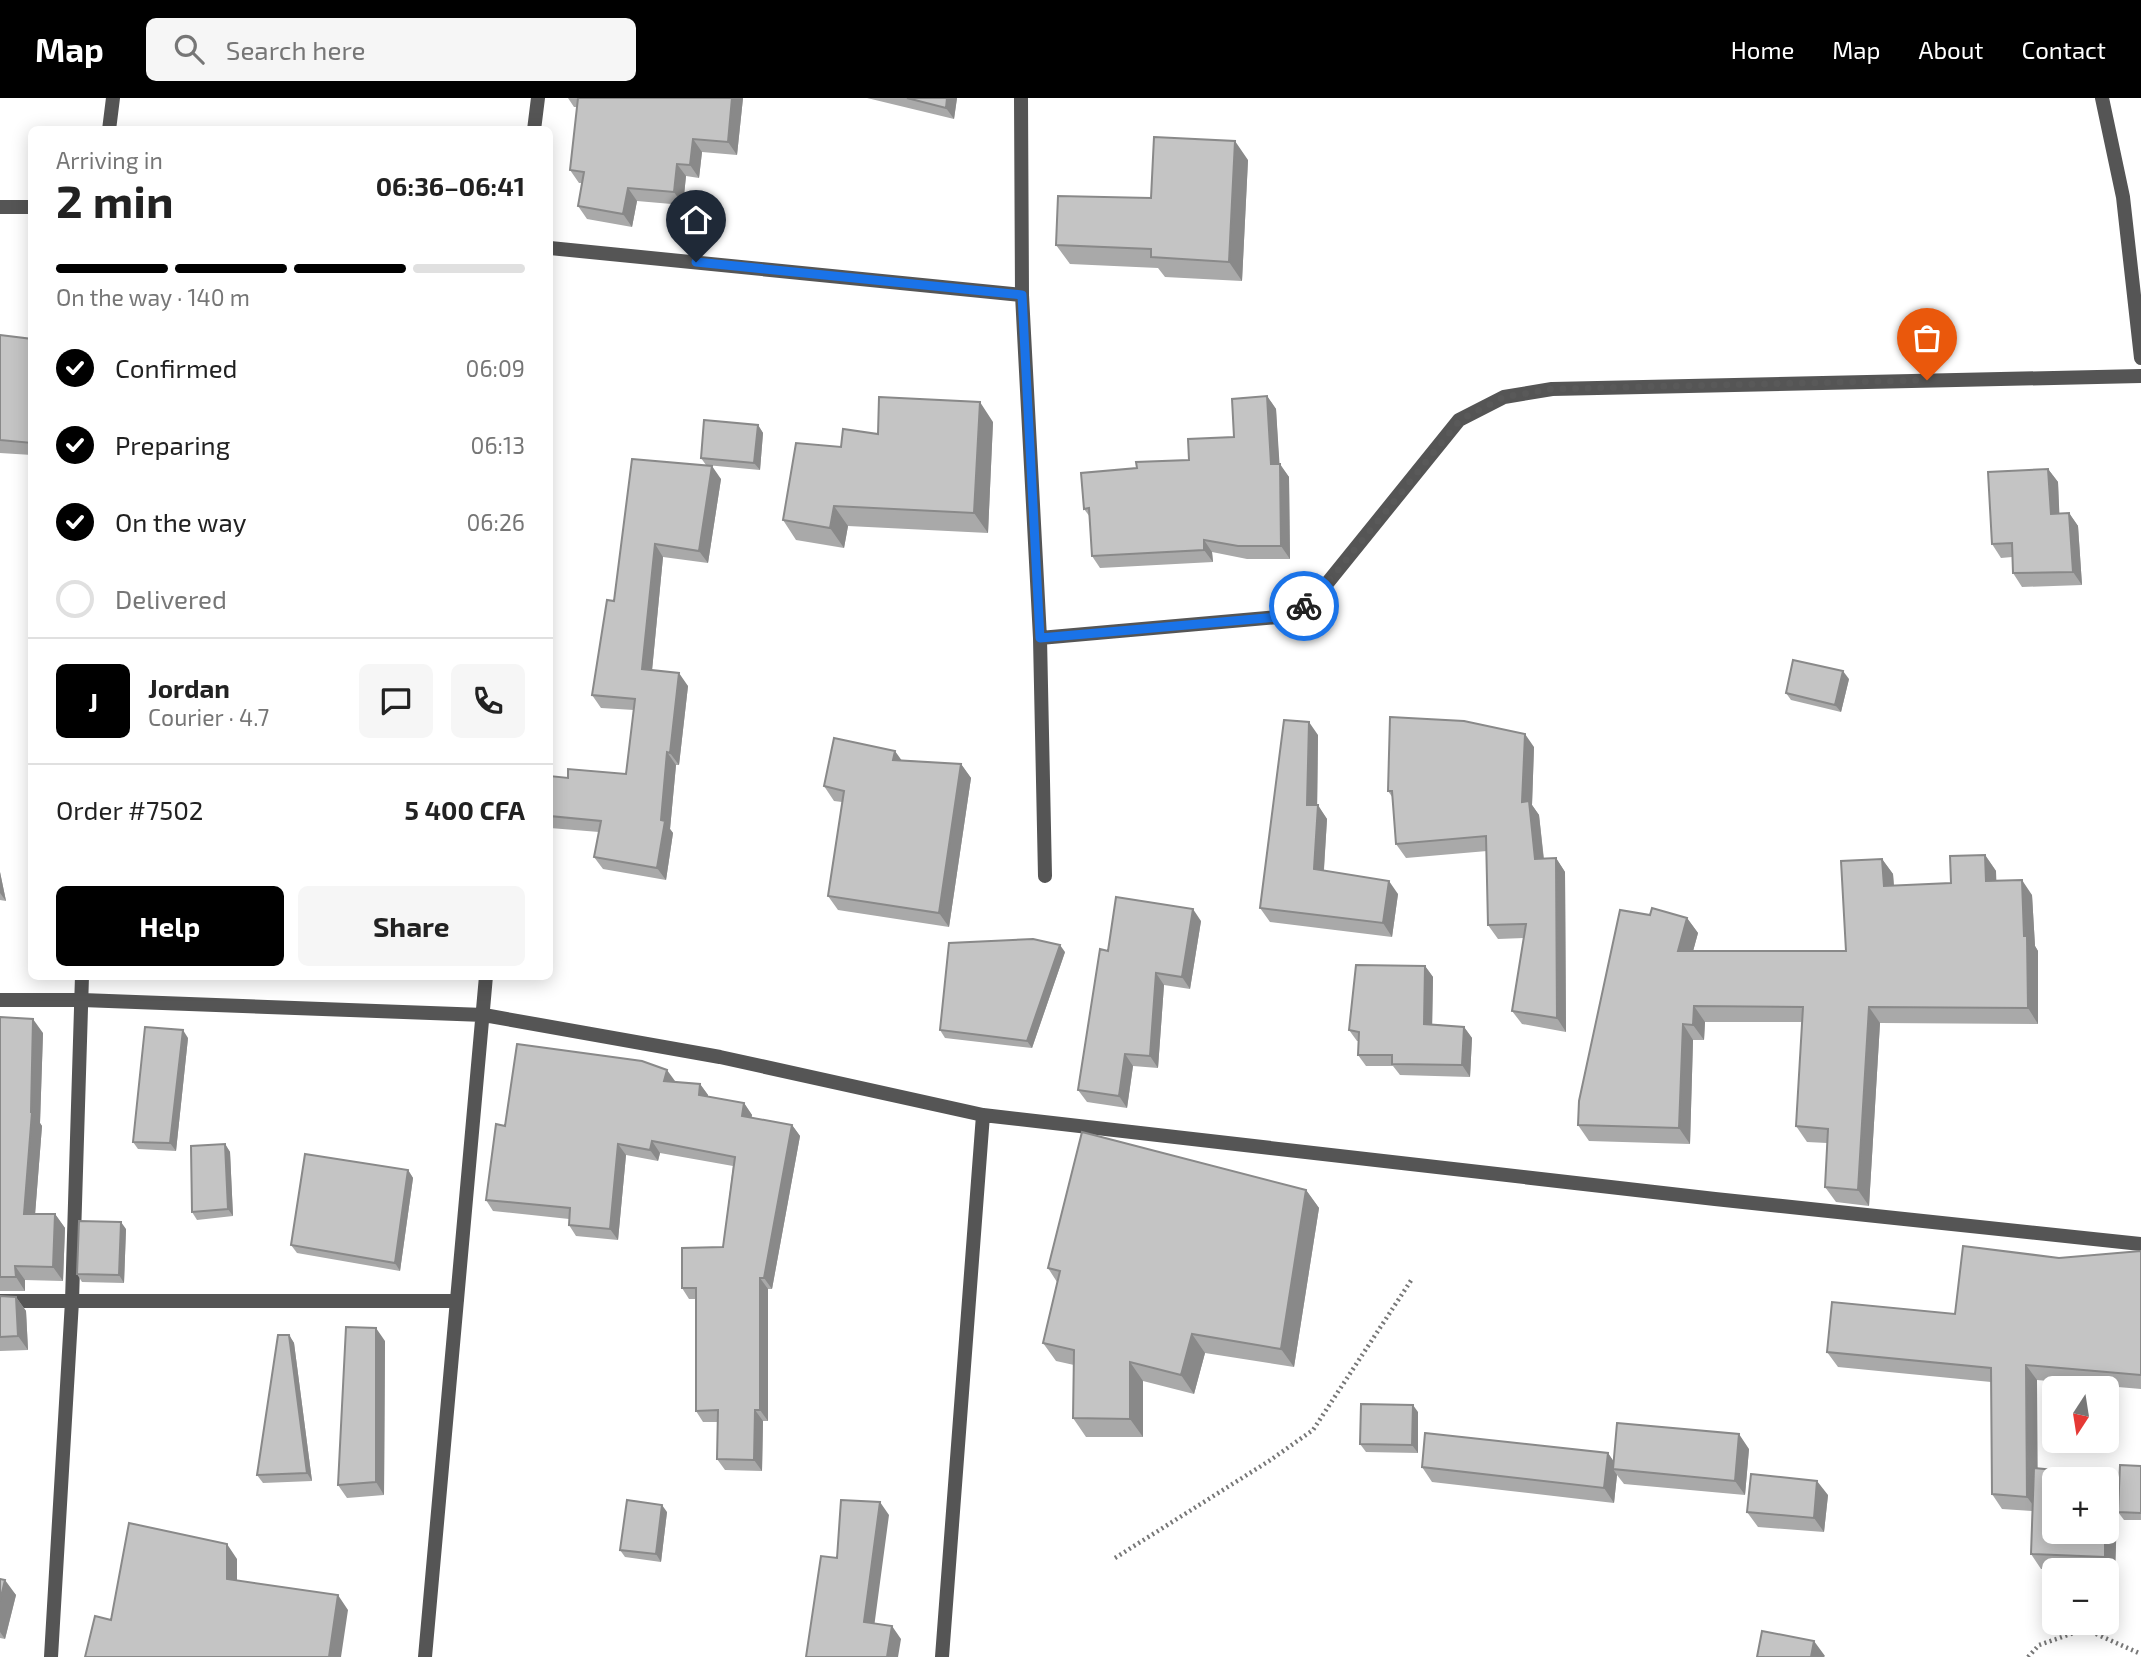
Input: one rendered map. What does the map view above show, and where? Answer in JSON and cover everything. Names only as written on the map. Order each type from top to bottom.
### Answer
[{"type":"street","points":[[110,126],[113,98]]},
{"type":"street","points":[[534,126],[538,98]]},
{"type":"street","points":[[1021,98],[1022,295],[1040,638],[1045,876]]},
{"type":"street","points":[[2102,98],[2123,197],[2141,358]]},
{"type":"street","points":[[0,207],[28,207]]},
{"type":"street","points":[[553,248],[1022,295]]},
{"type":"street","points":[[1040,638],[1278,617],[1312,602],[1460,420],[1504,397],[1552,389],[2141,376]]},
{"type":"street","points":[[51,1657],[72,1301],[82,980]]},
{"type":"street","points":[[425,1657],[486,980]]},
{"type":"street","points":[[0,1000],[82,1000],[484,1014],[720,1057],[983,1115],[1715,1199],[2141,1244]]},
{"type":"street","points":[[942,1657],[983,1115]]},
{"type":"street","points":[[0,1301],[457,1301]]},
{"type":"path","points":[[1115,1558],[1269,1461],[1313,1430],[1412,1279]]},
{"type":"path","points":[[2028,1657],[2039,1645],[2085,1629],[2141,1654]]},
{"type":"building","points":[[578,98],[732,98],[728,142],[693,139],[690,165],[677,164],[674,192],[628,188],[623,214],[578,206],[584,172],[570,170]]},
{"type":"building","points":[[907,98],[947,98],[946,108]]},
{"type":"building","points":[[1154,137],[1235,141],[1229,262],[1151,257],[1151,249],[1056,245],[1058,196],[1151,198]]},
{"type":"building","points":[[0,335],[28,338],[28,443],[0,440]]},
{"type":"building","points":[[1267,396],[1271,464],[1280,464],[1281,546],[1238,546],[1204,540],[1204,550],[1092,556],[1089,508],[1084,509],[1081,473],[1137,468],[1136,462],[1189,460],[1188,439],[1234,437],[1232,399]]},
{"type":"building","points":[[879,397],[980,402],[974,513],[834,506],[830,528],[783,520],[796,443],[841,447],[843,429],[878,434]]},
{"type":"building","points":[[704,420],[758,425],[754,463],[701,458]]},
{"type":"building","points":[[632,459],[712,466],[699,551],[655,544],[642,669],[679,673],[670,753],[667,752],[661,820],[665,821],[657,868],[594,857],[601,821],[553,816],[553,776],[568,778],[568,769],[626,774],[635,699],[592,695],[607,600],[614,601]]},
{"type":"building","points":[[2048,469],[2051,514],[2069,513],[2073,572],[2013,573],[2012,543],[1992,544],[1988,472]]},
{"type":"building","points":[[1793,660],[1843,671],[1835,705],[1786,693]]},
{"type":"building","points":[[1390,717],[1464,721],[1525,734],[1522,802],[1529,801],[1535,859],[1556,858],[1557,1018],[1512,1011],[1526,924],[1488,925],[1486,836],[1396,844],[1392,791],[1388,791]]},
{"type":"building","points":[[1284,720],[1309,722],[1307,805],[1318,805],[1314,869],[1389,881],[1383,923],[1260,908]]},
{"type":"building","points":[[834,738],[895,751],[893,760],[961,764],[939,913],[828,896],[844,791],[824,786]]},
{"type":"building","points":[[1985,855],[1986,881],[2022,880],[2024,936],[2027,936],[2028,1008],[1869,1007],[1858,1190],[1825,1187],[1828,1129],[1796,1126],[1803,1007],[1694,1006],[1693,1025],[1683,1024],[1679,1128],[1578,1125],[1579,1101],[1620,910],[1650,915],[1652,908],[1687,918],[1678,951],[1846,951],[1841,861],[1882,859],[1884,886],[1951,883],[1950,856]]},
{"type":"building","points":[[1116,897],[1193,909],[1182,977],[1156,973],[1150,1056],[1125,1054],[1119,1096],[1078,1090],[1100,949],[1108,951]]},
{"type":"building","points":[[1033,939],[1060,945],[1027,1041],[940,1030],[949,943]]},
{"type":"building","points":[[1356,965],[1425,966],[1424,1024],[1464,1027],[1462,1065],[1392,1064],[1392,1055],[1358,1055],[1359,1032],[1349,1030]]},
{"type":"building","points":[[0,1017],[33,1019],[32,1112],[24,1214],[55,1214],[53,1267],[15,1266],[16,1277],[0,1277]]},
{"type":"building","points":[[145,1027],[183,1030],[170,1143],[133,1142]]},
{"type":"building","points":[[517,1044],[642,1061],[667,1070],[664,1081],[700,1084],[699,1095],[744,1103],[742,1116],[792,1125],[764,1278],[760,1278],[760,1410],[755,1410],[754,1460],[717,1459],[718,1410],[696,1411],[696,1288],[682,1288],[682,1248],[723,1247],[735,1157],[652,1141],[650,1150],[618,1144],[610,1229],[569,1225],[570,1208],[486,1200],[496,1124],[505,1126]]},
{"type":"building","points":[[1082,1132],[1306,1190],[1281,1349],[1192,1334],[1181,1375],[1130,1362],[1130,1419],[1073,1418],[1074,1350],[1043,1343],[1060,1271],[1048,1268]]},
{"type":"building","points":[[225,1144],[228,1209],[192,1212],[191,1146]]},
{"type":"building","points":[[305,1154],[408,1170],[395,1263],[291,1245]]},
{"type":"building","points":[[79,1221],[121,1222],[119,1275],[77,1274]]},
{"type":"building","points":[[1963,1246],[2059,1258],[2141,1251],[2141,1375],[2026,1365],[2027,1497],[1992,1494],[1991,1368],[1827,1352],[1832,1302],[1955,1314]]},
{"type":"building","points":[[0,1296],[16,1297],[18,1336],[0,1337]]},
{"type":"building","points":[[346,1327],[376,1328],[376,1482],[338,1485]]},
{"type":"building","points":[[278,1335],[289,1335],[307,1473],[257,1475]]},
{"type":"building","points":[[1361,1404],[1413,1405],[1412,1445],[1360,1444]]},
{"type":"building","points":[[1617,1423],[1739,1434],[1735,1481],[1613,1469]]},
{"type":"building","points":[[1425,1433],[1608,1453],[1604,1488],[1422,1467]]},
{"type":"building","points":[[2120,1465],[2141,1466],[2141,1513],[2119,1512]]},
{"type":"building","points":[[2034,1468],[2042,1469],[2042,1544],[2105,1544],[2105,1557],[2031,1554]]},
{"type":"building","points":[[1751,1474],[1817,1481],[1814,1518],[1747,1512]]},
{"type":"building","points":[[627,1500],[662,1505],[656,1554],[620,1550]]},
{"type":"building","points":[[841,1500],[880,1502],[864,1622],[892,1626],[887,1657],[806,1657],[821,1556],[837,1558]]},
{"type":"building","points":[[129,1523],[227,1544],[227,1579],[338,1595],[329,1657],[85,1657],[95,1616],[111,1620]]},
{"type":"building","points":[[0,1579],[5,1580],[0,1601]]},
{"type":"building","points":[[1762,1631],[1814,1641],[1811,1657],[1757,1657]]},
{"type":"way so far","points":[[1304,606],[1312,602],[1460,420],[1504,397],[1552,389],[1927,380]]},
{"type":"route","points":[[696,262],[1022,295],[1040,638],[1224,624],[1278,617],[1304,606]]}]
